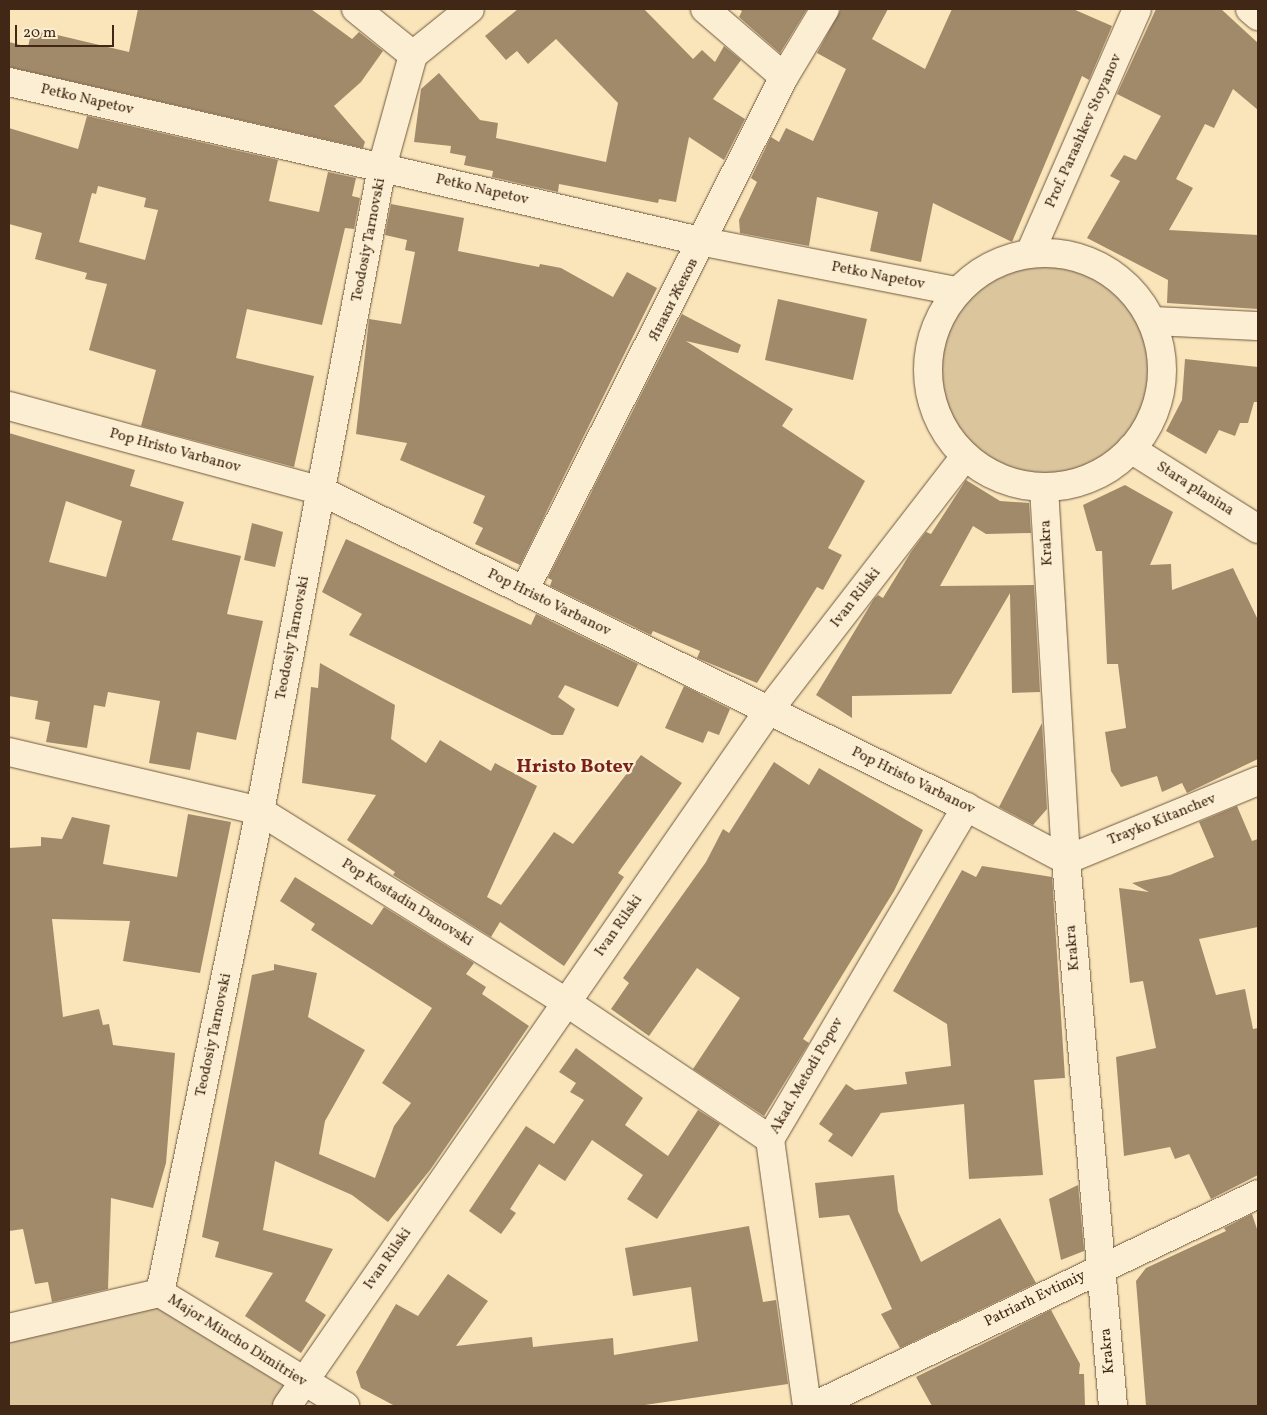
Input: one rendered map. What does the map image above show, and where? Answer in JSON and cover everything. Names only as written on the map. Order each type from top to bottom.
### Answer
[{"type":"street","points":[[356,9],[414,55],[470,9]]},
{"type":"street","points":[[705,9],[784,77]]},
{"type":"street","name":"Янаки Жеков","points":[[524,591],[704,242],[784,77],[825,9]]},
{"type":"street","name":"Prof. Parashkev Stoyanov","points":[[1030,253],[1137,9]]},
{"type":"street","points":[[1250,9],[1258,16]]},
{"type":"street","name":"Teodosiy Tarnovski","points":[[160,1292],[260,811],[382,167],[414,55]]},
{"type":"street","name":"Petko Napetov","points":[[9,82],[704,242],[957,291]]},
{"type":"street","points":[[1030,253],[1068,254],[1102,267],[1132,290],[1152,321],[1163,360],[1160,399],[1144,435],[1132,449],[1117,464],[1083,482],[1044,488],[1015,484],[988,473],[965,456],[942,428],[931,399],[928,357],[938,322],[957,291],[995,264],[1030,253]]},
{"type":"street","points":[[1152,321],[1258,326]]},
{"type":"street","name":"Pop Hristo Varbanov","points":[[9,406],[321,491],[966,807],[1066,860]]},
{"type":"street","name":"Stara planina","points":[[1132,449],[1258,529]]},
{"type":"street","name":"Ivan Rilski","points":[[287,1406],[769,710],[965,456]]},
{"type":"street","name":"Krakra","points":[[1044,488],[1066,860],[1113,1406]]},
{"type":"street","name":"Pop Kostadin Danovski","points":[[9,752],[260,811],[566,1002],[770,1139]]},
{"type":"street","name":"Trayko Kitanchev","points":[[1066,860],[1258,781]]},
{"type":"street","name":"Akad. Metodi Popov","points":[[806,1406],[770,1139],[966,807]]},
{"type":"street","name":"Patriarh Evtimiy","points":[[814,1406],[1100,1267],[1258,1194]]},
{"type":"street","name":"Major Mincho Dimitriev","points":[[9,1328],[160,1292],[303,1382],[345,1406]]},
{"type":"shaded area","points":[[1034,253],[1056,253],[1090,262],[1110,273],[1128,287],[1142,305],[1153,325],[1160,347],[1162,370],[1160,393],[1153,415],[1142,435],[1128,453],[1100,473],[1079,482],[1056,487],[1034,487],[1011,482],[990,473],[971,461],[954,444],[942,425],[933,404],[928,381],[928,359],[933,336],[942,315],[954,296],[971,279],[990,267],[1011,258]]},
{"type":"shaded area","points":[[160,1293],[303,1382],[287,1406],[9,1406],[9,1328]]},
{"type":"building","points":[[138,9],[311,9],[352,39],[359,32],[383,51],[361,82],[334,106],[365,142],[363,148],[9,67],[9,42],[28,47],[32,29],[129,52]]},
{"type":"building","points":[[518,9],[644,9],[693,59],[702,50],[715,62],[724,46],[741,60],[713,99],[745,119],[724,160],[689,137],[676,202],[659,199],[658,203],[559,184],[558,192],[492,177],[493,171],[464,165],[466,156],[450,153],[451,146],[414,142],[421,89],[439,73],[480,120],[498,123],[496,138],[606,162],[618,103],[556,39],[528,64],[517,51],[506,60],[485,36]]},
{"type":"building","points":[[738,9],[807,9],[780,53],[739,17],[742,11]]},
{"type":"building","points":[[841,9],[888,9],[872,39],[925,69],[952,9],[1073,9],[1112,26],[1089,80],[1082,76],[1012,242],[933,203],[921,262],[870,251],[878,212],[817,197],[809,246],[740,233],[739,220],[757,182],[751,178],[771,137],[779,142],[786,128],[813,141],[846,69],[817,53]]},
{"type":"building","points":[[1156,9],[1221,9],[1258,43],[1258,110],[1233,89],[1214,128],[1205,124],[1176,179],[1193,188],[1169,230],[1258,235],[1258,309],[1167,303],[1168,280],[1087,238],[1120,181],[1110,176],[1124,155],[1136,160],[1161,116],[1117,94]]},
{"type":"building","points":[[87,116],[278,160],[269,201],[319,212],[328,172],[356,178],[352,196],[360,198],[354,229],[345,228],[322,325],[247,309],[236,358],[314,376],[294,467],[141,426],[156,370],[89,350],[107,284],[85,279],[87,273],[35,259],[42,233],[9,224],[9,128],[78,149]],"holes":[[[98,186],[146,198],[144,207],[158,210],[145,260],[79,242],[92,193],[96,194]]]},
{"type":"building","points":[[391,204],[464,218],[458,251],[539,267],[540,264],[561,268],[613,297],[627,272],[657,288],[520,565],[475,544],[483,528],[473,523],[485,496],[400,460],[407,443],[356,434],[369,319],[401,324],[415,252],[405,250],[407,240],[385,235]]},
{"type":"building","points":[[778,299],[867,319],[853,380],[765,360]]},
{"type":"building","points":[[682,314],[741,345],[738,353],[686,341],[793,409],[782,426],[865,481],[828,548],[842,555],[823,590],[817,587],[757,683],[697,658],[700,651],[653,631],[651,635],[550,586],[552,580],[548,578]]},
{"type":"building","points":[[1185,359],[1258,367],[1258,402],[1254,402],[1248,423],[1240,423],[1235,436],[1219,430],[1206,454],[1166,431],[1182,400]]},
{"type":"building","points":[[9,433],[135,470],[130,486],[184,502],[172,540],[241,556],[227,614],[263,621],[236,740],[197,732],[190,770],[149,763],[160,701],[108,692],[105,707],[94,705],[87,748],[46,742],[50,722],[35,719],[38,701],[9,696]],"holes":[[[66,501],[122,521],[106,577],[49,562]]]},
{"type":"building","points":[[966,480],[1000,501],[1029,503],[1031,533],[986,534],[973,526],[940,586],[1034,585],[1040,692],[1012,693],[1010,593],[951,694],[852,696],[852,718],[816,695],[874,599],[878,595],[883,598],[911,552],[926,532],[931,534]]},
{"type":"building","points":[[1125,485],[1173,512],[1150,565],[1171,564],[1172,590],[1233,568],[1258,620],[1258,759],[1187,793],[1182,783],[1162,792],[1157,776],[1121,787],[1111,771],[1105,732],[1126,728],[1118,664],[1107,664],[1102,551],[1096,551],[1083,505]]},
{"type":"building","points":[[252,523],[283,532],[275,567],[244,560]]},
{"type":"building","points":[[346,539],[531,625],[536,614],[638,664],[618,707],[565,685],[558,697],[575,709],[563,735],[552,735],[349,635],[362,614],[322,592]]},
{"type":"building","points":[[320,663],[395,705],[391,739],[426,763],[440,740],[491,771],[495,763],[537,786],[487,897],[501,905],[554,832],[573,844],[641,755],[682,783],[618,873],[624,877],[564,966],[500,922],[491,937],[393,875],[395,872],[347,840],[376,795],[302,783],[311,687],[318,688]]},
{"type":"building","points":[[684,686],[730,709],[719,735],[708,731],[703,743],[665,728]]},
{"type":"building","points":[[1042,723],[1047,809],[1033,825],[999,807]]},
{"type":"building","points":[[774,762],[809,785],[819,768],[923,830],[894,891],[803,1039],[809,1043],[764,1116],[693,1069],[740,998],[697,968],[649,1036],[611,1009],[629,983],[623,978],[706,862],[723,829],[729,833]]},
{"type":"building","points":[[1237,806],[1252,841],[1258,839],[1258,927],[1199,939],[1216,995],[1245,989],[1253,1029],[1258,1028],[1258,1175],[1211,1199],[1189,1154],[1175,1159],[1170,1147],[1124,1156],[1116,1057],[1156,1048],[1143,981],[1130,983],[1119,888],[1149,892],[1132,883],[1170,875],[1214,857],[1199,822]]},
{"type":"building","points":[[188,814],[231,822],[200,973],[123,961],[130,921],[52,919],[63,1017],[99,1009],[103,1025],[109,1024],[113,1045],[175,1053],[166,1163],[153,1208],[111,1198],[108,1289],[52,1302],[48,1282],[35,1284],[23,1229],[9,1231],[9,848],[41,846],[41,837],[62,839],[72,817],[110,825],[103,864],[177,877]]},
{"type":"building","points":[[982,866],[1052,877],[1065,1078],[1034,1080],[1043,1175],[969,1179],[964,1104],[881,1113],[852,1157],[828,1141],[833,1134],[819,1124],[846,1084],[855,1090],[907,1084],[905,1072],[951,1066],[947,1024],[893,991],[962,870],[976,877]]},
{"type":"building","points":[[295,877],[372,925],[384,907],[474,963],[466,974],[486,987],[482,994],[529,1026],[430,1170],[388,1222],[352,1195],[275,1161],[263,1230],[333,1249],[305,1301],[326,1315],[301,1353],[245,1316],[273,1273],[215,1257],[219,1242],[202,1237],[252,975],[274,970],[274,964],[317,973],[308,1017],[365,1050],[325,1121],[319,1154],[375,1178],[394,1126],[411,1103],[382,1083],[432,1008],[311,930],[315,924],[280,901]]},
{"type":"building","points":[[576,1048],[643,1098],[625,1125],[668,1156],[698,1110],[720,1124],[657,1219],[627,1199],[643,1175],[592,1140],[565,1181],[539,1164],[510,1209],[516,1213],[501,1234],[469,1211],[526,1126],[554,1144],[584,1100],[570,1092],[576,1083],[559,1072]]},
{"type":"building","points":[[894,1175],[898,1211],[921,1262],[1000,1218],[1036,1283],[900,1348],[881,1314],[892,1309],[849,1215],[819,1218],[815,1183]]},
{"type":"building","points":[[1078,1185],[1084,1251],[1061,1260],[1049,1199]]},
{"type":"building","points":[[1252,1214],[1258,1232],[1258,1406],[1146,1406],[1136,1281],[1146,1268],[1226,1231],[1224,1228]]},
{"type":"building","points":[[749,1226],[763,1302],[776,1300],[788,1384],[638,1406],[395,1406],[361,1388],[356,1372],[396,1304],[418,1316],[448,1274],[488,1301],[456,1346],[532,1337],[533,1347],[613,1338],[614,1355],[698,1341],[691,1287],[633,1296],[625,1248]]},
{"type":"building","points":[[1051,1310],[1080,1364],[1079,1374],[1084,1374],[1085,1406],[932,1406],[916,1377]]},
{"type":"district","name":"Hristo Botev","points":[[575,767]]}]
